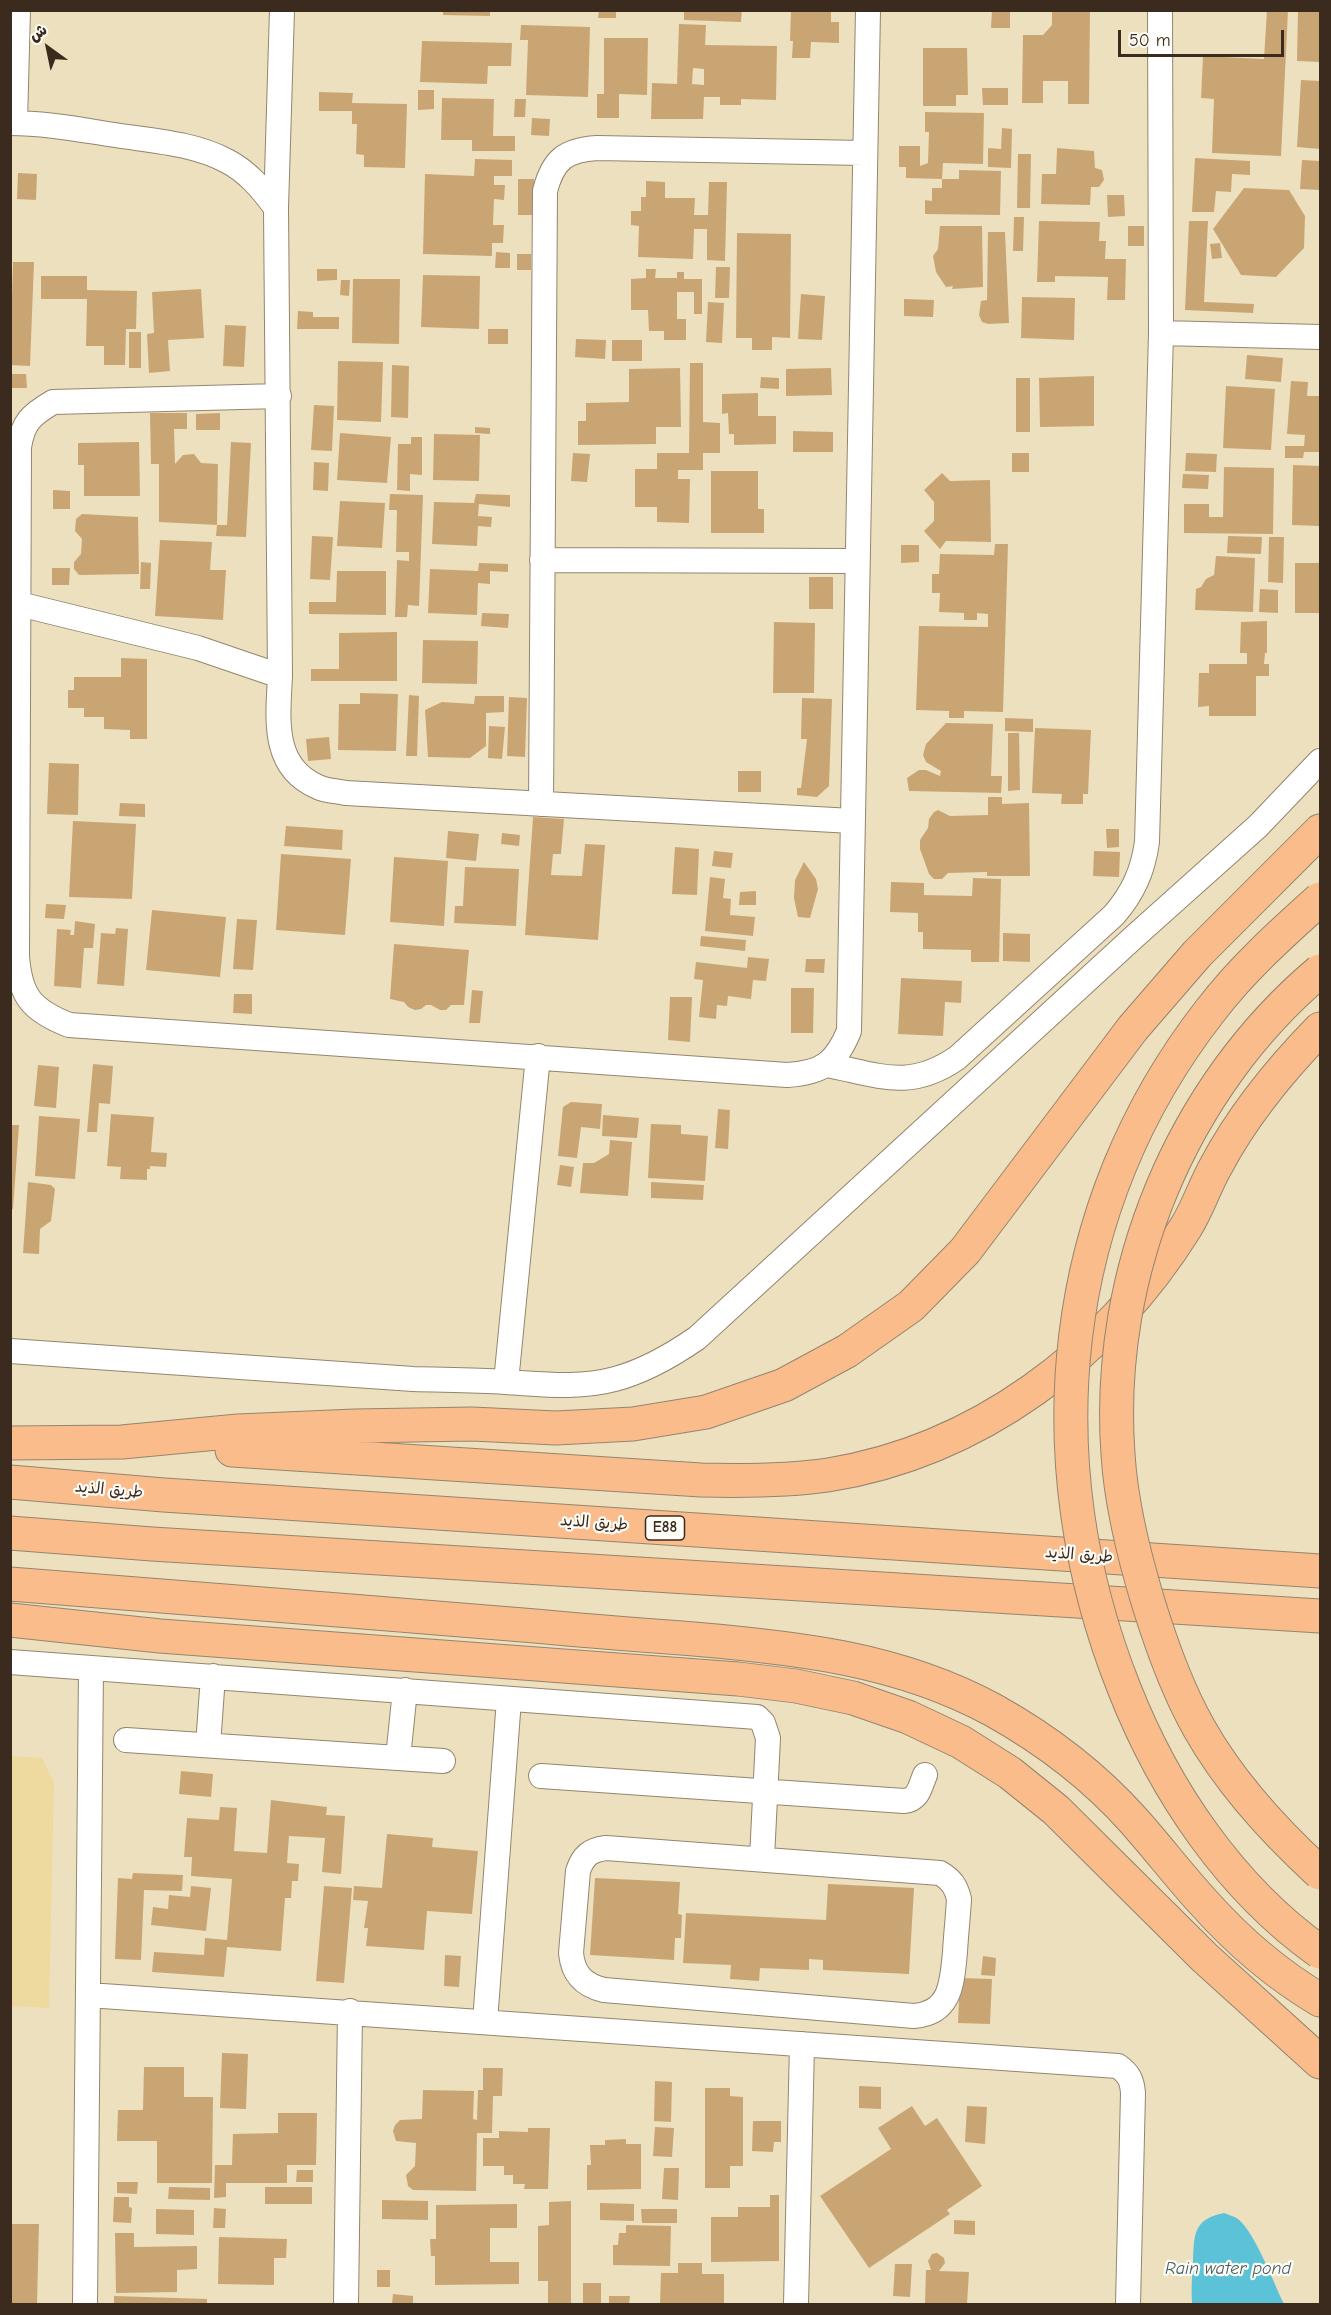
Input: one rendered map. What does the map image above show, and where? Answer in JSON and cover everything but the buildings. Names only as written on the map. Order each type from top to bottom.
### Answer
[{"type":"highway","points":[[122,1442],[238,1431],[355,1426],[472,1424],[556,1428],[633,1424],[705,1412],[784,1385],[847,1351],[911,1306],[965,1251],[1133,1028],[1197,954],[1320,831]]},
{"type":"highway","points":[[1320,899],[1263,950],[1210,1011],[1164,1077],[1127,1148],[1098,1224],[1080,1302],[1070,1381],[1070,1462],[1082,1552],[1104,1640],[1138,1724],[1182,1804],[1236,1877],[1296,1935],[1320,1952]]},
{"type":"highway","points":[[1320,971],[1301,987],[1256,1034],[1216,1086],[1183,1142],[1156,1201],[1136,1262],[1123,1325],[1117,1390],[1118,1455],[1126,1519],[1165,1657],[1200,1729],[1244,1795],[1320,1873]]},
{"type":"highway","points":[[10,1443],[122,1442],[701,1480],[765,1482],[829,1475],[892,1460],[952,1437],[1009,1407],[1062,1370],[1110,1327],[1152,1278],[1187,1225],[1216,1165],[1251,1108],[1293,1056],[1320,1029]]},
{"type":"highway","name":"طريق الذيد","points":[[10,1482],[1320,1571]]},
{"type":"highway","points":[[10,1533],[152,1544],[1320,1616]]},
{"type":"highway","points":[[10,1584],[734,1643],[863,1661],[907,1674],[991,1709],[1068,1759],[1135,1821],[1215,1914],[1254,1952],[1320,2000]]},
{"type":"highway","points":[[10,1620],[160,1636],[738,1679],[796,1686],[853,1698],[908,1717],[961,1742],[1010,1773],[1056,1810],[1205,1958],[1320,2062]]},
{"type":"street","points":[[18,10],[13,123],[160,142],[204,151],[244,171],[262,188],[276,208]]},
{"type":"street","points":[[282,10],[276,208],[279,396],[280,675],[278,721],[281,748],[296,772],[318,788],[346,793],[852,821]]},
{"type":"street","points":[[279,396],[54,402],[35,413],[22,429],[19,447],[16,593],[17,956],[19,979],[29,1000],[46,1016],[69,1025],[788,1075],[808,1074],[827,1065],[842,1050],[849,1030],[868,10]]},
{"type":"street","points":[[827,1065],[887,1077],[906,1078],[924,1076],[941,1069],[957,1058],[1114,915],[1133,889],[1142,866],[1147,842],[1161,333],[1160,10]]},
{"type":"street","points":[[541,804],[545,191],[550,173],[561,158],[578,149],[864,153]]},
{"type":"street","points":[[1161,333],[1320,337]]},
{"type":"street","points":[[542,560],[857,561]]},
{"type":"street","points":[[16,593],[280,675]]},
{"type":"street","points":[[10,1351],[413,1379],[553,1386],[614,1379],[644,1369],[697,1338],[1258,826],[1320,761]]},
{"type":"street","points":[[506,1382],[538,1056]]},
{"type":"street","points":[[10,1662],[757,1717],[763,1723],[768,1738],[762,1858]]},
{"type":"street","points":[[85,2304],[91,1669]]},
{"type":"street","points":[[208,1745],[213,1676]]},
{"type":"street","points":[[399,1758],[405,1690]]},
{"type":"street","points":[[485,2022],[509,1699]]},
{"type":"street","points":[[126,1740],[443,1761]]},
{"type":"street","points":[[541,1776],[909,1801],[917,1795],[925,1774]]},
{"type":"street","points":[[606,1848],[762,1858],[930,1871],[940,1873],[950,1879],[956,1887],[959,1899],[952,1983],[939,2007],[927,2015],[915,2016],[604,1990],[591,1987],[580,1978],[573,1967],[571,1953],[578,1871],[587,1854],[596,1849],[606,1848]]},
{"type":"street","points":[[88,1995],[350,2011],[1118,2066],[1132,2081],[1133,2093],[1128,2304]]},
{"type":"street","points":[[346,2304],[350,2011]]},
{"type":"street","points":[[796,2304],[802,2043]]},
{"type":"sand","points":[[10,1756],[42,1758],[54,1783],[49,2008],[11,2006]]},
{"type":"water","name":"Rain water pond","points":[[1224,2213],[1235,2217],[1245,2226],[1264,2259],[1284,2304],[1192,2304],[1194,2244],[1197,2230],[1206,2219]]}]
